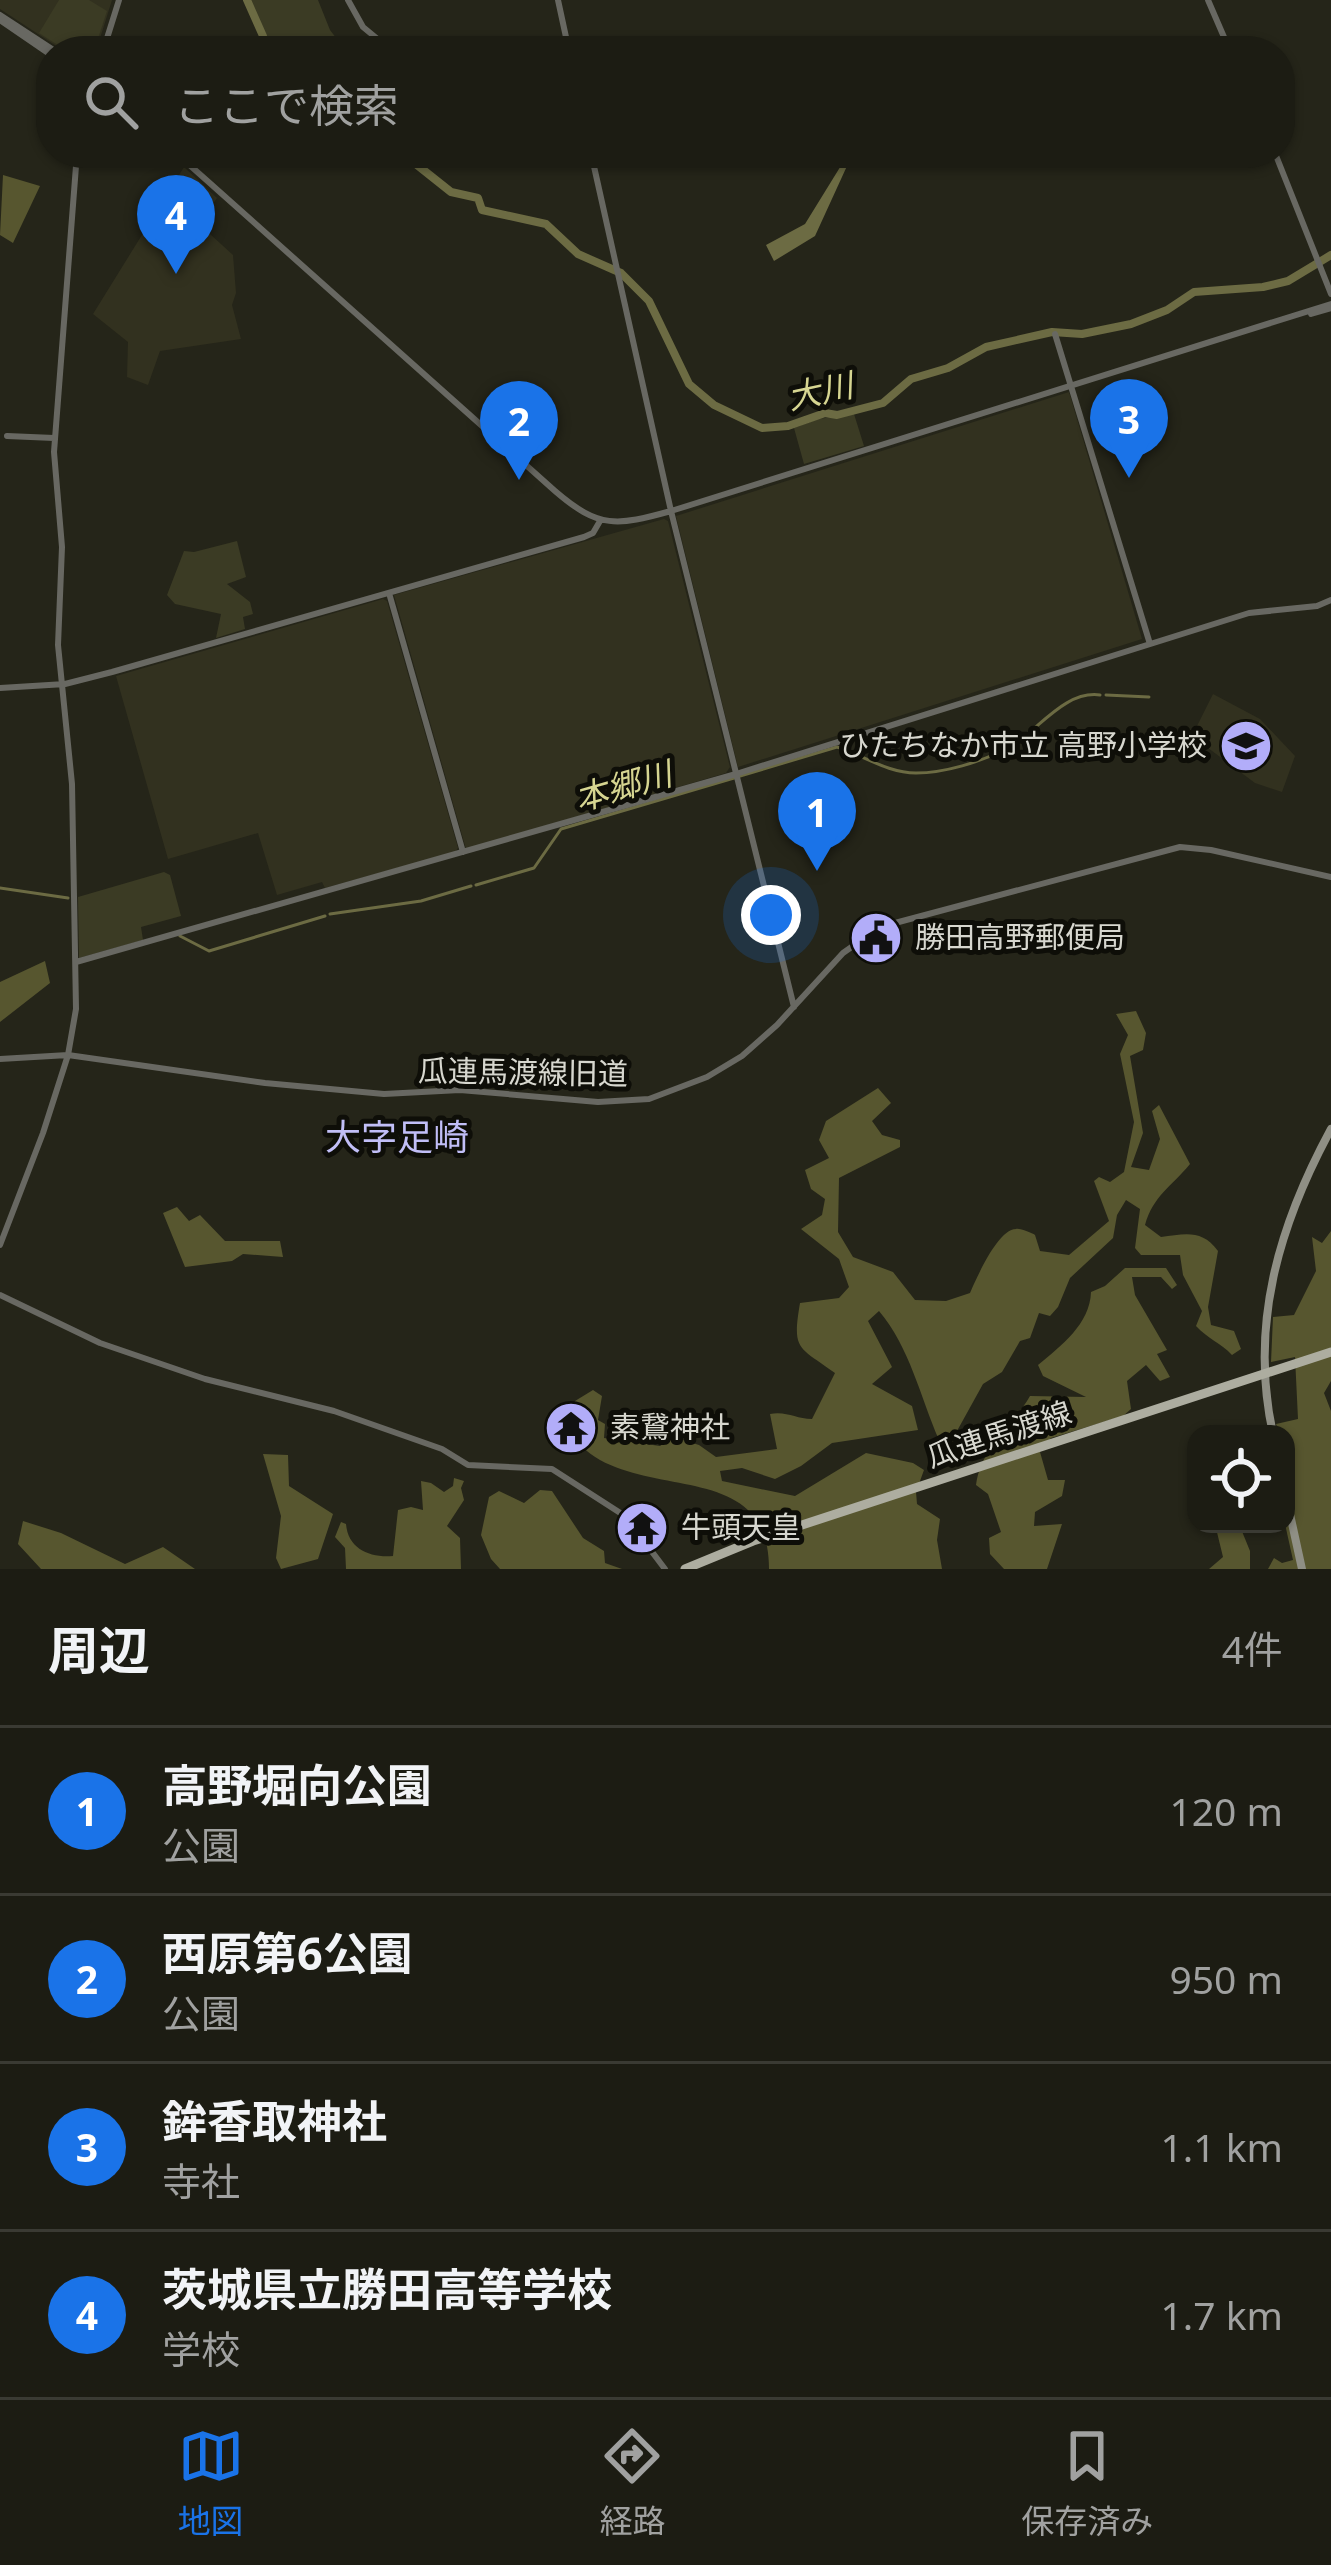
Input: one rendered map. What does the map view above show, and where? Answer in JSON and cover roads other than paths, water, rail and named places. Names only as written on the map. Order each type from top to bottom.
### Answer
[{"type":"main road","points":[[1272,1425],[1264,1331],[1279,1245],[1300,1187],[1331,1129]]},
{"type":"main road","name":"瓜連馬渡線","points":[[685,1569],[753,1541],[1331,1352]]},
{"type":"main road","points":[[1294,1533],[1302,1569]]},
{"type":"street","points":[[108,36],[119,0]]},
{"type":"street","points":[[348,0],[374,36]]},
{"type":"street","points":[[558,0],[566,36]]},
{"type":"street","points":[[1208,0],[1224,36]]},
{"type":"street","points":[[0,18],[36,42]]},
{"type":"street","points":[[0,1245],[68,1055],[76,1009],[64,684],[58,653],[62,547],[54,438],[76,168]]},
{"type":"street","points":[[193,168],[555,491],[600,521],[626,523],[671,511],[1331,306]]},
{"type":"street","points":[[594,168],[671,511],[794,1006]]},
{"type":"street","points":[[1281,168],[1331,294]]},
{"type":"street","points":[[1054,334],[1150,644]]},
{"type":"street","points":[[7,436],[54,438]]},
{"type":"street","points":[[0,688],[64,684],[590,535],[600,521]]},
{"type":"street","points":[[389,593],[463,852]]},
{"type":"street","points":[[76,962],[736,774],[1249,614],[1331,600]]},
{"type":"street","name":"瓜連馬渡線旧道","points":[[0,1059],[68,1055],[384,1094],[466,1090],[622,1101],[667,1094],[725,1068],[757,1045],[843,952],[880,926],[1166,849],[1211,850],[1331,877]]},
{"type":"street","points":[[0,1295],[100,1343],[205,1379],[308,1402],[442,1449],[468,1466],[552,1469],[625,1516],[665,1569]]},
{"type":"waterway","name":"大川","points":[[247,0],[263,36]]},
{"type":"waterway","name":"大川","points":[[421,168],[451,192],[478,198],[482,210],[546,224],[578,254],[621,273],[649,301],[689,384],[714,405],[762,428],[883,403],[911,379],[948,368],[986,347],[1052,332],[1082,334],[1131,324],[1167,310],[1194,292],[1288,281],[1331,255]]},
{"type":"waterway","name":"本郷川","points":[[740,776],[837,747],[905,772],[950,769],[1006,749],[1074,699],[1100,695]]},
{"type":"waterway","name":"本郷川","points":[[1106,695],[1149,697]]},
{"type":"waterway","name":"本郷川","points":[[476,885],[534,868],[561,829],[734,778]]},
{"type":"waterway","name":"本郷川","points":[[330,914],[421,901],[471,886]]},
{"type":"waterway","name":"本郷川","points":[[0,888],[68,898]]},
{"type":"waterway","name":"本郷川","points":[[180,936],[209,951],[325,916]]},
{"type":"place","name":"茨城県立勝田高等学校","points":[[176,274]]},
{"type":"place","name":"鉾香取神社","points":[[1129,478]]},
{"type":"place","name":"西原第6公園","points":[[519,480]]},
{"type":"place","name":"ひたちなか市立 高野小学校","points":[[1246,746]]},
{"type":"place","name":"高野堀向公園","points":[[817,871]]},
{"type":"place","name":"勝田高野郵便局","points":[[876,938]]},
{"type":"place","name":"素鵞神社","points":[[571,1428]]},
{"type":"place","name":"牛頭天皇","points":[[642,1528]]},
{"type":"district","name":"大字足崎","points":[[397,1137]]}]
